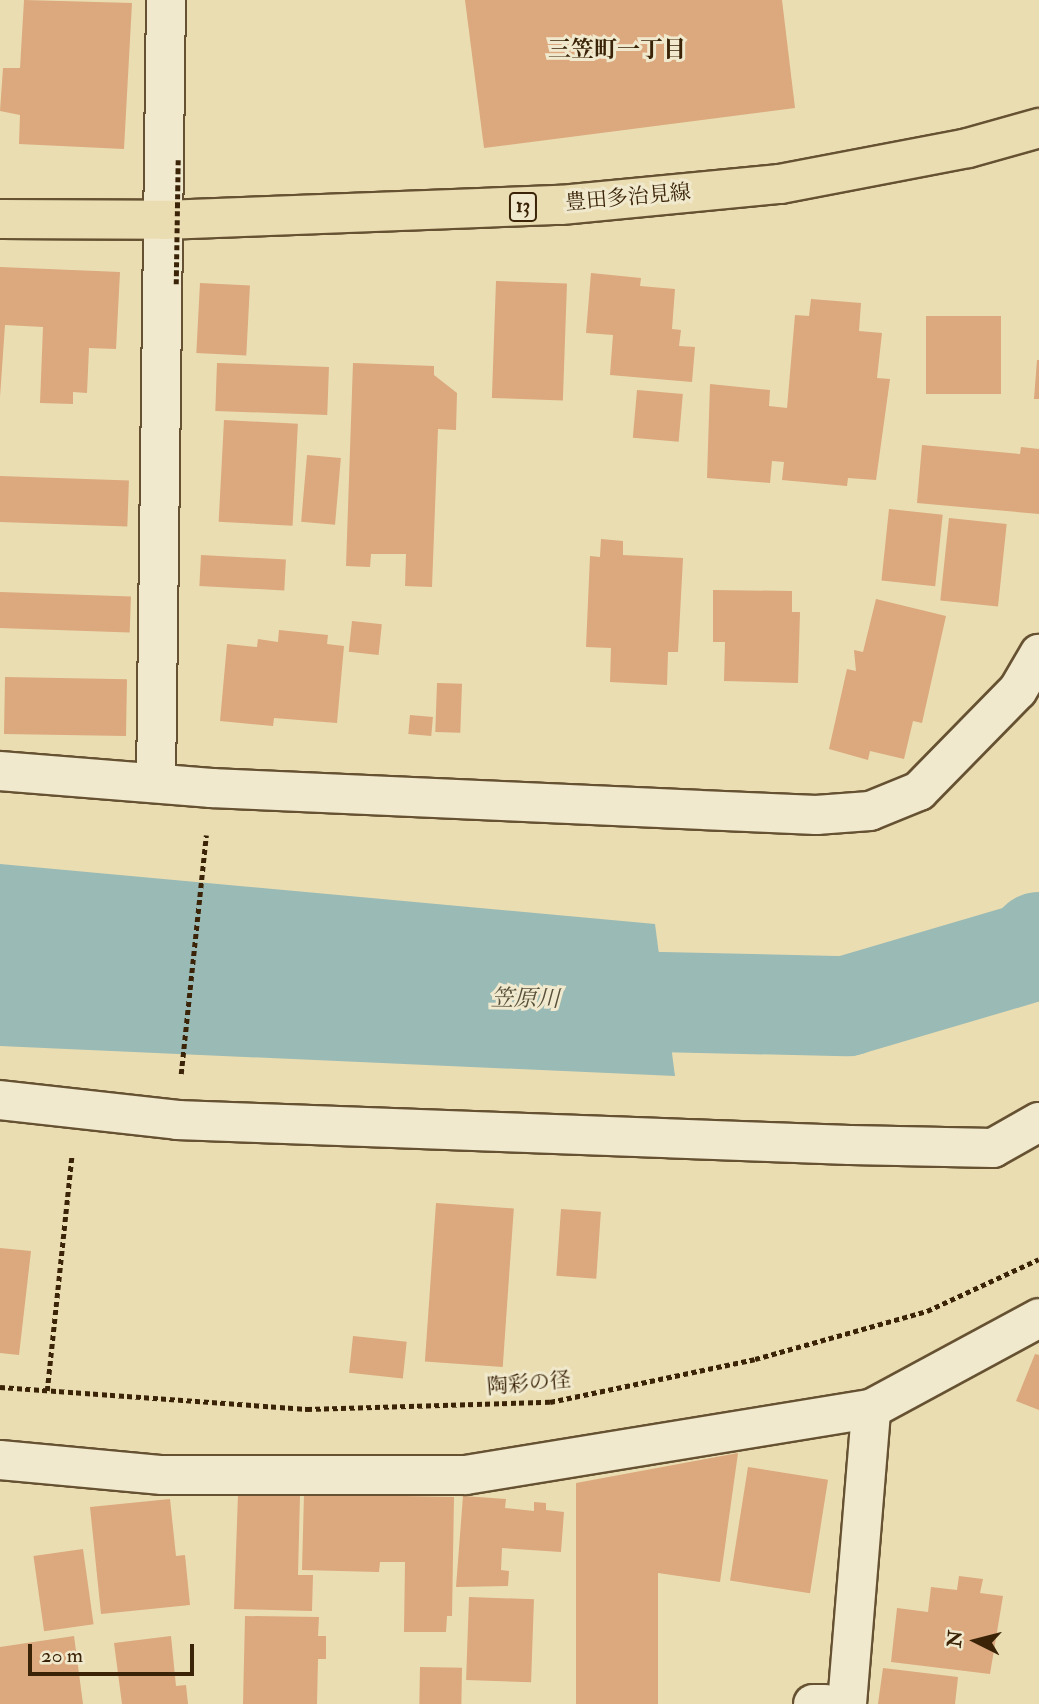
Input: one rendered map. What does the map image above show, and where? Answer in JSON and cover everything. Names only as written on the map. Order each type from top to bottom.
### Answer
[{"type":"main road","name":"豊田多治見線","points":[[0,219],[164,220],[561,205],[780,184],[968,148],[1039,128]]},
{"type":"street","points":[[156,782],[166,0]]},
{"type":"street","points":[[0,771],[211,788],[816,815],[870,811],[919,792],[1018,690],[1039,654]]},
{"type":"street","points":[[0,1100],[77,1111],[177,1120],[993,1148],[1039,1155]]},
{"type":"street","points":[[993,1148],[1039,1122]]},
{"type":"street","points":[[0,1460],[162,1475],[466,1475],[871,1409],[1039,1318]]},
{"type":"street","points":[[846,1704],[871,1409]]},
{"type":"street","points":[[813,1704],[825,1704]]},
{"type":"path","points":[[176,284],[178,157]]},
{"type":"path","points":[[177,1120],[211,788]]},
{"type":"path","points":[[47,1391],[77,1111]]},
{"type":"path","name":"陶彩の径","points":[[0,1387],[307,1409],[550,1402],[755,1359],[927,1311],[1039,1259]]},
{"type":"water","points":[[0,864],[655,924],[675,1076],[0,1046]]},
{"type":"building","points":[[24,0],[132,3],[124,149],[19,144],[20,115],[0,111],[3,68],[20,68]]},
{"type":"building","points":[[465,0],[782,0],[795,108],[484,148]]},
{"type":"building","points":[[0,267],[120,272],[116,349],[89,348],[87,393],[73,392],[73,404],[40,403],[43,327],[5,325],[0,397]]},
{"type":"building","points":[[591,273],[641,278],[640,286],[675,289],[672,329],[681,330],[679,346],[695,347],[692,382],[610,375],[613,335],[586,333]]},
{"type":"building","points":[[496,281],[567,283],[563,400],[492,398]]},
{"type":"building","points":[[200,283],[250,286],[246,356],[196,353]]},
{"type":"building","points":[[811,299],[861,303],[859,331],[882,333],[877,378],[890,379],[876,480],[848,478],[847,486],[782,480],[784,462],[772,461],[770,483],[707,478],[710,384],[770,390],[769,406],[787,408],[795,315],[809,316]]},
{"type":"building","points":[[926,316],[1001,316],[1001,394],[926,394]]},
{"type":"building","points":[[1037,360],[1039,399],[1034,399]]},
{"type":"building","points":[[217,363],[329,367],[327,415],[215,411]]},
{"type":"building","points":[[353,363],[434,366],[434,375],[457,393],[456,430],[438,429],[432,587],[405,586],[406,554],[371,554],[370,567],[346,566]]},
{"type":"building","points":[[637,390],[683,394],[679,442],[633,438]]},
{"type":"building","points":[[224,420],[298,424],[293,526],[219,522]]},
{"type":"building","points":[[922,445],[1020,454],[1021,447],[1039,449],[1039,514],[917,503]]},
{"type":"building","points":[[307,455],[341,458],[335,525],[301,522]]},
{"type":"building","points":[[0,476],[129,481],[127,526],[0,522]]},
{"type":"building","points":[[889,509],[943,515],[935,586],[881,581]]},
{"type":"building","points":[[949,518],[1007,524],[998,607],[940,601]]},
{"type":"building","points":[[601,539],[623,541],[623,555],[683,558],[678,652],[668,652],[667,685],[610,682],[611,648],[586,647],[590,556],[600,557]]},
{"type":"building","points":[[201,555],[286,559],[284,590],[199,586]]},
{"type":"building","points":[[713,590],[792,591],[792,612],[800,612],[798,683],[724,681],[725,642],[713,642]]},
{"type":"building","points":[[0,592],[131,597],[130,633],[0,628]]},
{"type":"building","points":[[876,599],[946,616],[922,723],[913,721],[904,759],[870,751],[868,760],[829,749],[847,669],[856,671],[854,650],[863,652]]},
{"type":"building","points":[[352,621],[382,624],[379,655],[349,652]]},
{"type":"building","points":[[279,630],[328,635],[327,644],[344,646],[337,723],[274,718],[273,726],[220,721],[227,644],[257,647],[258,639],[278,642]]},
{"type":"building","points":[[5,677],[127,679],[126,736],[4,734]]},
{"type":"building","points":[[437,683],[462,684],[460,733],[435,732]]},
{"type":"building","points":[[410,715],[433,717],[431,736],[408,734]]},
{"type":"building","points":[[436,1203],[514,1208],[503,1367],[425,1362]]},
{"type":"building","points":[[561,1209],[601,1212],[596,1279],[556,1276]]},
{"type":"building","points":[[0,1248],[31,1251],[19,1355],[0,1353]]},
{"type":"building","points":[[353,1336],[407,1342],[403,1378],[349,1373]]},
{"type":"building","points":[[1035,1354],[1039,1355],[1039,1410],[1016,1401]]},
{"type":"building","points":[[738,1453],[720,1582],[658,1573],[658,1704],[576,1704],[576,1483]]},
{"type":"building","points":[[748,1467],[828,1480],[810,1593],[730,1581]]},
{"type":"building","points":[[238,1494],[300,1495],[298,1575],[313,1575],[312,1611],[234,1609]]},
{"type":"building","points":[[304,1494],[454,1497],[452,1616],[447,1616],[446,1632],[404,1632],[405,1562],[380,1562],[379,1572],[302,1570]]},
{"type":"building","points":[[463,1496],[506,1499],[505,1508],[534,1511],[534,1502],[546,1503],[546,1510],[564,1512],[561,1552],[502,1548],[501,1570],[509,1571],[508,1586],[456,1587]]},
{"type":"building","points":[[170,1499],[176,1556],[185,1555],[190,1605],[101,1614],[90,1507]]},
{"type":"building","points":[[83,1549],[94,1624],[44,1631],[33,1556]]},
{"type":"building","points":[[959,1576],[983,1579],[980,1593],[1003,1596],[990,1674],[891,1662],[897,1608],[928,1612],[931,1587],[957,1590]]},
{"type":"building","points":[[469,1597],[534,1599],[531,1682],[466,1680]]},
{"type":"building","points":[[245,1616],[319,1617],[318,1636],[326,1636],[326,1659],[318,1659],[317,1704],[243,1704]]},
{"type":"building","points":[[74,1636],[83,1704],[0,1704],[0,1647]]},
{"type":"building","points":[[171,1636],[176,1686],[186,1685],[188,1704],[122,1704],[114,1643]]},
{"type":"building","points":[[420,1667],[462,1668],[461,1704],[419,1704]]},
{"type":"building","points":[[883,1668],[958,1677],[955,1704],[878,1704]]},
{"type":"waterway","name":"笠原川","points":[[527,999],[847,1006],[1031,952],[1039,942]]},
{"type":"district","name":"三笠町一丁目","points":[[617,50]]}]
